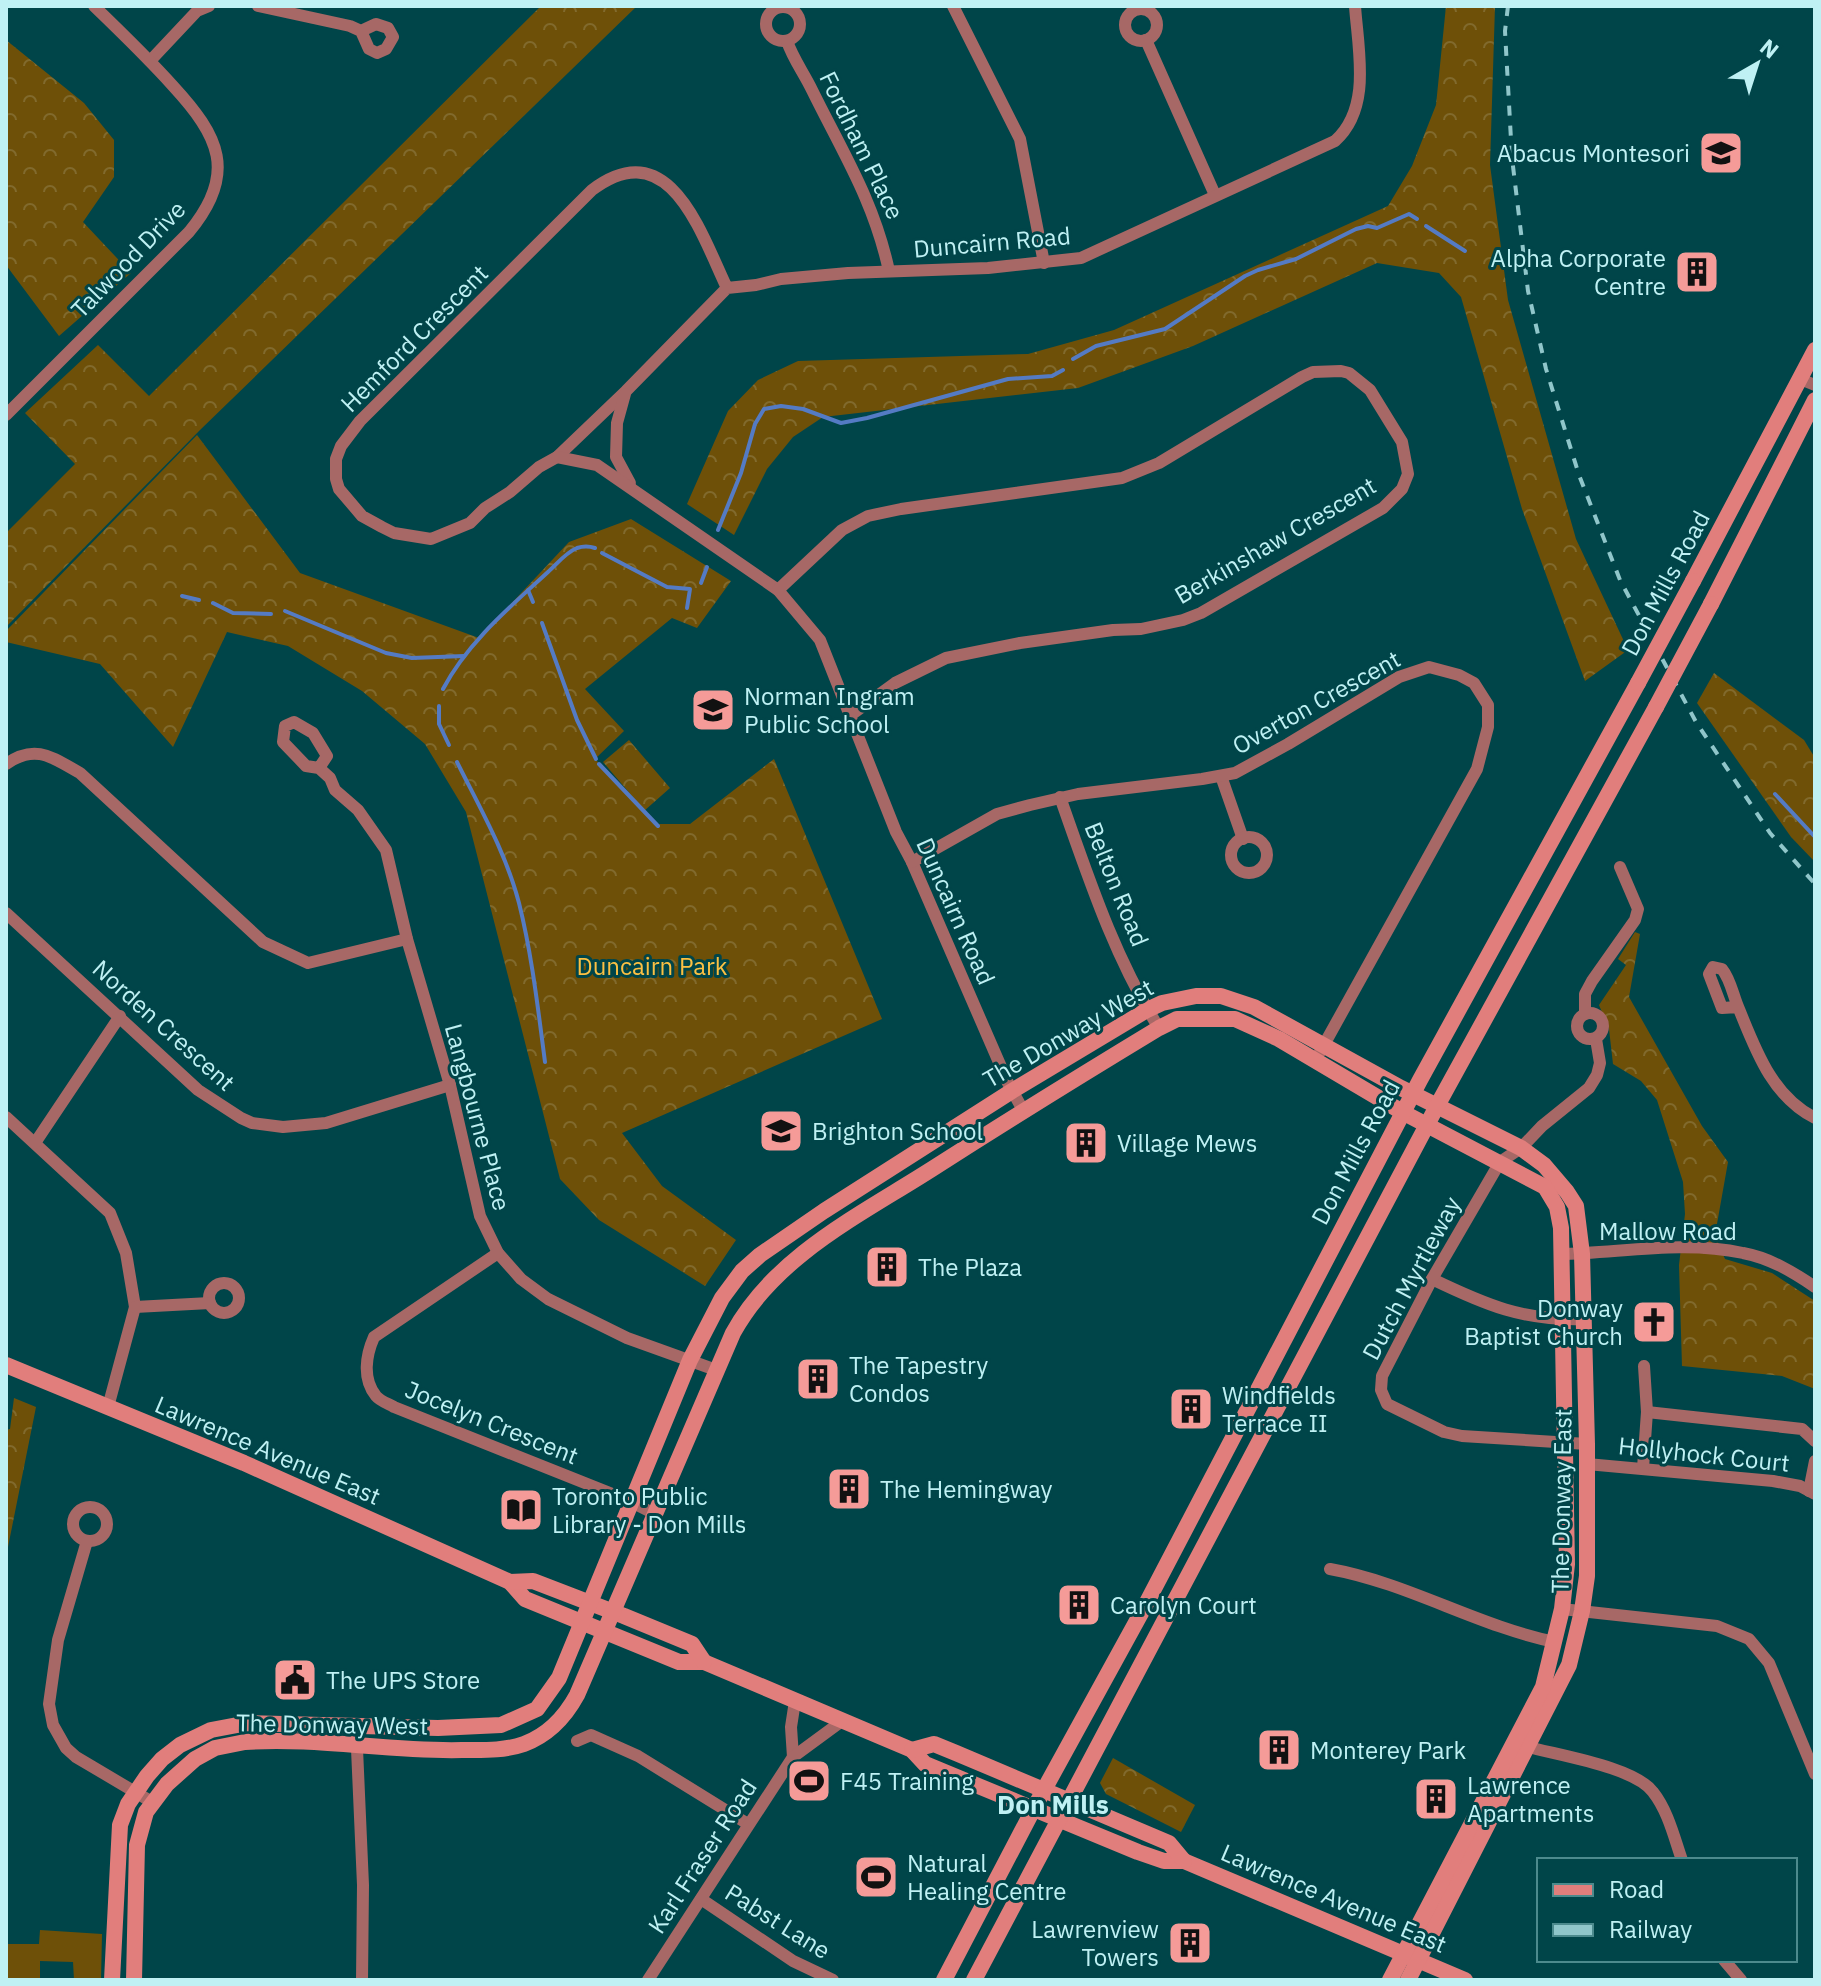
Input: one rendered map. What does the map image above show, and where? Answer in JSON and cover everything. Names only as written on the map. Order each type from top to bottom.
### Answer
[{"type":"main road","name":"Don Mills Road","points":[[944,1980],[1145,1606],[1413,1094],[1693,581],[1808,382],[1815,350]]},
{"type":"main road","name":"Don Mills Road","points":[[974,1980],[1437,1106],[1711,604],[1815,400]]},
{"type":"main road","name":"The Donway West","points":[[112,1980],[112,1928],[120,1825],[135,1792],[155,1766],[180,1745],[211,1730],[237,1724],[438,1728],[501,1725],[534,1711],[548,1696],[559,1678],[690,1360],[712,1315],[736,1278],[760,1255],[784,1239],[1012,1091],[1147,1010],[1162,1003],[1196,996],[1221,996],[1254,1007],[1404,1113],[1428,1125]]},
{"type":"main road","name":"The Donway West","points":[[134,1980],[137,1845],[142,1823],[152,1802],[195,1759],[215,1748],[245,1742],[438,1751],[508,1748],[547,1732],[577,1695],[716,1370],[750,1304],[771,1280],[798,1258],[861,1214],[1177,1019],[1235,1019],[1437,1106]]},
{"type":"main road","name":"The Donway East","points":[[1408,1980],[1412,1957],[1469,1826],[1569,1665],[1587,1576],[1584,1319],[1582,1254],[1576,1206],[1555,1176],[1521,1148],[1437,1106]]},
{"type":"main road","name":"The Donway East","points":[[1428,1125],[1545,1187],[1557,1207],[1561,1228],[1567,1564],[1555,1642],[1522,1745]]},
{"type":"main road","points":[[784,1239],[798,1258]]},
{"type":"main road","name":"Lawrence Avenue East","points":[[6,1365],[244,1463],[510,1582],[525,1599],[679,1662],[704,1662],[912,1750],[925,1764],[1164,1861],[1184,1861],[1465,1980]]},
{"type":"main road","name":"Lawrence Avenue East","points":[[510,1582],[533,1581],[612,1611],[692,1644],[704,1662]]},
{"type":"main road","points":[[438,1728],[438,1751]]},
{"type":"main road","name":"Lawrence Avenue East","points":[[912,1750],[934,1744],[1169,1843],[1184,1861]]},
{"type":"main road","points":[[180,1745],[195,1759]]},
{"type":"main road","points":[[112,1928],[136,1928]]},
{"type":"main road","name":"The Donway East","points":[[1390,1980],[1412,1957]]},
{"type":"street","name":"Talwood Drive","points":[[8,409],[189,232],[209,204],[218,174],[211,134],[193,106],[94,6]]},
{"type":"street","points":[[150,61],[197,11],[209,6]]},
{"type":"street","points":[[258,6],[361,31]]},
{"type":"street","points":[[953,6],[1020,139],[1044,263]]},
{"type":"street","name":"Duncairn Road","points":[[727,288],[781,279],[1044,263],[1081,258],[1335,141],[1345,132],[1353,119],[1359,93],[1355,6]]},
{"type":"street","points":[[1146,40],[1215,195]]},
{"type":"street","name":"Fordham Place","points":[[787,41],[872,207],[889,271]]},
{"type":"street","name":"Hemford Crescent","points":[[557,457],[539,467],[470,523],[431,539],[394,533],[362,516],[346,500],[336,479],[336,459],[341,446],[360,421],[592,190],[614,175],[627,171],[641,173],[664,180],[674,189],[687,207],[727,288]]},
{"type":"street","points":[[557,457],[727,288]]},
{"type":"street","name":"Berkinshaw Crescent","points":[[778,590],[842,530],[868,516],[1122,478],[1159,463],[1313,372],[1349,373],[1370,390],[1402,442],[1408,474],[1402,489],[1383,508],[1201,613],[1141,629],[1020,643],[946,658],[895,683],[851,715]]},
{"type":"street","points":[[626,391],[617,423],[616,457],[631,486]]},
{"type":"street","name":"Duncairn Road","points":[[557,457],[597,465],[631,486],[778,590],[820,640],[896,832],[1024,1112]]},
{"type":"street","name":"Overton Crescent","points":[[912,862],[997,814],[1060,797],[1235,773],[1399,677],[1429,667],[1459,675],[1474,683],[1488,705],[1488,727],[1477,769],[1319,1053]]},
{"type":"street","points":[[6,764],[21,755],[44,755],[56,758],[80,773],[263,942],[286,954],[308,963],[407,939]]},
{"type":"street","name":"Langbourne Place","points":[[319,768],[330,778],[335,790],[358,810],[386,850],[407,939],[450,1085],[480,1216],[498,1253],[521,1279],[548,1299],[627,1338],[716,1370]]},
{"type":"street","points":[[1221,776],[1243,839]]},
{"type":"street","name":"Belton Road","points":[[1060,797],[1099,908],[1147,1010],[1159,1028]]},
{"type":"street","points":[[1585,1014],[1597,1015],[1602,1021],[1602,1032],[1596,1039],[1587,1039],[1578,1031],[1578,1022],[1585,1014],[1585,994],[1635,920],[1638,909],[1620,867]]},
{"type":"street","name":"Norden Crescent","points":[[6,913],[198,1090],[252,1123],[283,1127],[326,1123],[450,1085]]},
{"type":"street","points":[[1738,1007],[1774,1083],[1799,1110],[1815,1118]]},
{"type":"street","points":[[35,1143],[120,1016]]},
{"type":"street","points":[[1500,1162],[1521,1148],[1542,1126],[1589,1088],[1600,1063],[1596,1039]]},
{"type":"street","points":[[6,1117],[110,1213],[126,1253],[135,1307],[108,1407]]},
{"type":"street","name":"Dutch Myrtleway","points":[[1500,1162],[1432,1279],[1382,1376],[1381,1390],[1387,1404],[1444,1432],[1462,1436],[1587,1444]]},
{"type":"street","name":"Mallow Road","points":[[1560,1254],[1658,1248],[1728,1250],[1773,1262],[1815,1287]]},
{"type":"street","name":"Jocelyn Crescent","points":[[498,1253],[374,1337],[367,1354],[366,1371],[376,1396],[394,1407],[655,1514]]},
{"type":"street","points":[[1432,1279],[1498,1307],[1537,1319],[1584,1319]]},
{"type":"street","points":[[135,1307],[210,1303]]},
{"type":"street","points":[[1643,1468],[1647,1412],[1644,1366]]},
{"type":"street","points":[[1647,1412],[1802,1429],[1815,1441]]},
{"type":"street","points":[[1812,1493],[1815,1461]]},
{"type":"street","name":"Hollyhock Court","points":[[1587,1464],[1773,1481],[1800,1486],[1812,1493]]},
{"type":"street","points":[[87,1541],[58,1640],[49,1704],[53,1725],[66,1748],[152,1802]]},
{"type":"street","points":[[1330,1569],[1366,1575],[1466,1616],[1555,1642]]},
{"type":"street","points":[[1562,1609],[1717,1626],[1749,1639],[1769,1663],[1815,1774]]},
{"type":"street","points":[[793,1757],[791,1727],[795,1701]]},
{"type":"street","name":"Karl Fraser Road","points":[[648,1980],[793,1757],[842,1721]]},
{"type":"street","points":[[356,1726],[363,1885],[362,1980]]},
{"type":"street","points":[[577,1741],[591,1735],[638,1756],[748,1824]]},
{"type":"street","points":[[1522,1745],[1639,1778],[1655,1794],[1663,1808],[1681,1858]]},
{"type":"street","name":"Pabst Lane","points":[[701,1899],[793,1961],[833,1980]]},
{"type":"street","points":[[1726,1962],[1741,1980]]},
{"type":"green space","points":[[541,6],[637,6],[200,430],[6,627],[6,533],[75,464],[25,413],[98,345],[149,396]]},
{"type":"green space","points":[[1446,6],[1495,6],[1490,165],[1508,300],[1576,539],[1628,650],[1585,681],[1522,509],[1461,297],[1439,273],[1377,263],[1193,346],[1078,388],[823,417],[793,437],[767,469],[734,535],[687,504],[728,411],[758,380],[798,361],[1028,354],[1114,330],[1388,206],[1412,166],[1436,105]]},
{"type":"green space","points":[[6,40],[84,103],[114,140],[114,177],[83,222],[131,273],[59,336],[6,265]]},
{"type":"green space","name":"Duncairn Park","points":[[197,435],[300,573],[479,638],[569,542],[631,519],[731,581],[697,628],[672,618],[585,689],[624,731],[595,759],[638,803],[603,762],[629,740],[670,788],[644,811],[657,824],[690,824],[774,759],[882,1019],[622,1133],[662,1186],[736,1240],[705,1286],[599,1220],[560,1179],[466,812],[425,744],[362,691],[288,646],[227,632],[173,747],[100,664],[6,642],[6,631]]},
{"type":"green space","points":[[1714,673],[1804,740],[1815,758],[1815,862],[1791,837],[1697,703]]},
{"type":"green space","points":[[1635,932],[1640,934],[1629,997],[1702,1126],[1728,1162],[1715,1235],[1725,1259],[1772,1273],[1815,1301],[1815,1389],[1782,1376],[1682,1366],[1679,1265],[1685,1214],[1683,1182],[1657,1100],[1641,1081],[1613,1064],[1609,1029],[1599,1005],[1626,965],[1618,959]]},
{"type":"green space","points":[[14,1398],[36,1407],[6,1557],[6,1430],[10,1429]]},
{"type":"green space","points":[[1113,1758],[1195,1805],[1181,1832],[1106,1794],[1100,1783]]},
{"type":"green space","points":[[40,1930],[102,1934],[101,1980],[74,1980],[73,1962],[40,1961],[40,1980],[6,1980],[6,1944],[39,1944]]},
{"type":"waterway","points":[[1073,359],[1096,346],[1165,329],[1245,276],[1296,259],[1356,229],[1368,226],[1377,228],[1409,214],[1417,219]]},
{"type":"waterway","points":[[1426,226],[1465,251]]},
{"type":"waterway","points":[[718,530],[741,473],[755,424],[764,409],[781,406],[803,409],[841,423],[1008,379],[1052,376],[1063,370]]},
{"type":"waterway","points":[[443,689],[477,641],[561,559],[577,548],[595,548]]},
{"type":"waterway","points":[[602,553],[667,587],[690,589],[687,608]]},
{"type":"waterway","points":[[701,583],[707,567]]},
{"type":"waterway","points":[[528,590],[533,602]]},
{"type":"waterway","points":[[182,596],[199,600]]},
{"type":"waterway","points":[[213,603],[233,613],[271,614]]},
{"type":"waterway","points":[[285,611],[386,653],[412,658],[464,656]]},
{"type":"waterway","points":[[542,623],[577,720],[596,759]]},
{"type":"waterway","points":[[439,706],[439,724],[449,745]]},
{"type":"waterway","points":[[457,762],[514,884],[531,962],[545,1062]]},
{"type":"waterway","points":[[599,764],[658,826]]},
{"type":"waterway","points":[[1775,794],[1815,837]]},
{"type":"railway","points":[[1508,6],[1505,31],[1512,158],[1528,291],[1546,369],[1579,475],[1620,580],[1696,722],[1770,833],[1815,884]]},
{"type":"place","name":"Abacus Montesori","points":[[1721,153]]},
{"type":"place","name":"Alpha Corporate Centre","points":[[1697,272]]},
{"type":"place","name":"Norman Ingram Public School","points":[[713,710]]},
{"type":"place","name":"Brighton School","points":[[781,1131]]},
{"type":"place","name":"Village Mews","points":[[1086,1143]]},
{"type":"place","name":"The Plaza","points":[[887,1267]]},
{"type":"place","name":"Donway Baptist Church","points":[[1654,1322]]},
{"type":"place","name":"The Tapestry Condos","points":[[818,1379]]},
{"type":"place","name":"Windfields Terrace II","points":[[1191,1409]]},
{"type":"place","name":"The Hemingway","points":[[849,1489]]},
{"type":"place","name":"Toronto Public Library - Don Mills","points":[[521,1510]]},
{"type":"place","name":"Carolyn Court","points":[[1079,1605]]},
{"type":"place","name":"The UPS Store","points":[[295,1680]]},
{"type":"place","name":"Monterey Park","points":[[1279,1750]]},
{"type":"place","name":"F45 Training","points":[[809,1781]]},
{"type":"place","name":"Lawrence Apartments","points":[[1436,1799]]},
{"type":"place","name":"Natural Healing Centre","points":[[876,1877]]},
{"type":"place","name":"Lawrenview Towers","points":[[1190,1943]]},
{"type":"district","name":"Don Mills","points":[[1053,1804]]}]
